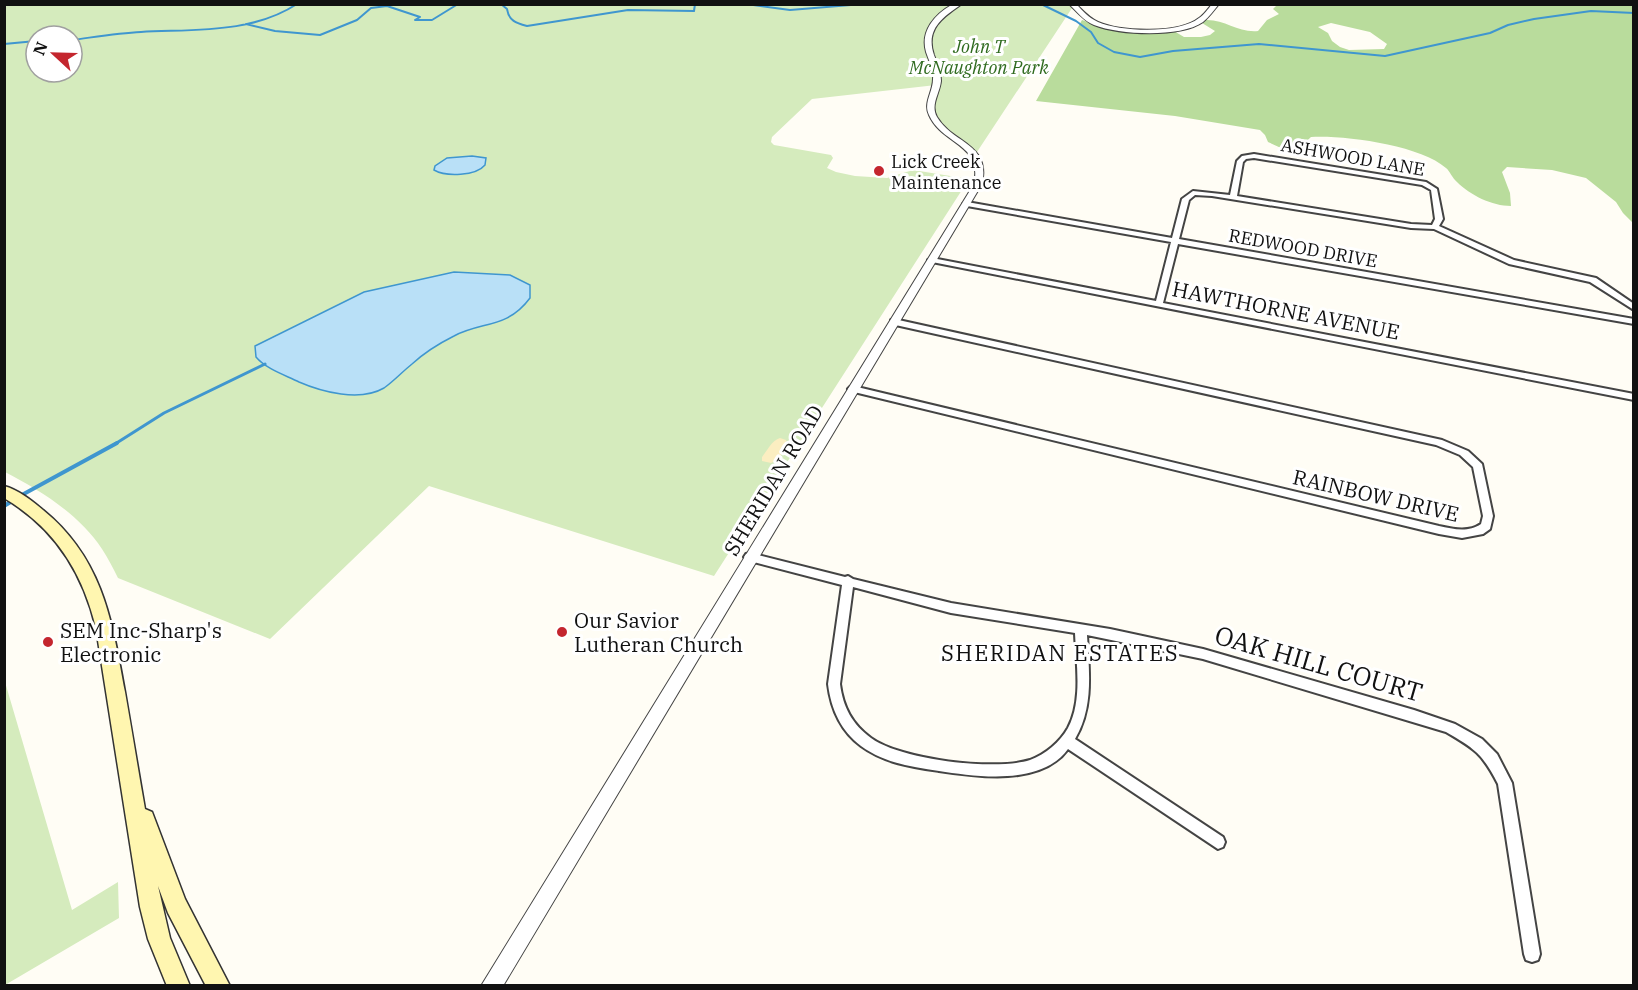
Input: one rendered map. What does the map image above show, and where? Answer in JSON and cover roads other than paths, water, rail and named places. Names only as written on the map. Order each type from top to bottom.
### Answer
[{"type":"main road","points":[[14,496],[49,523],[64,540],[82,565],[93,586],[105,628],[133,784],[154,921],[179,986]]},
{"type":"main road","points":[[133,784],[177,905],[219,986]]},
{"type":"street","name":"SHERIDAN ROAD","points":[[491,986],[981,178],[980,165],[969,149],[941,127],[931,114],[930,102],[937,77],[927,44],[928,33],[935,21],[959,4]]},
{"type":"street","points":[[1072,4],[1095,23],[1114,29],[1133,31],[1196,23],[1216,4]]},
{"type":"street","name":"ASHWOOD LANE","points":[[1233,197],[1241,159],[1246,156],[1265,157],[1424,183],[1432,187],[1435,192],[1439,219],[1436,227]]},
{"type":"street","points":[[1159,304],[1186,199],[1193,193],[1233,197],[1419,227],[1436,227],[1519,265],[1593,280],[1634,308]]},
{"type":"street","name":"REDWOOD DRIVE","points":[[967,204],[1634,322]]},
{"type":"street","name":"HAWTHORNE AVENUE","points":[[932,260],[1634,397]]},
{"type":"street","name":"RAINBOW DRIVE","points":[[853,389],[1438,530],[1470,534],[1486,526],[1488,516],[1478,466],[1464,453],[1449,445],[894,322]]},
{"type":"street","name":"OAK HILL COURT","points":[[750,557],[848,580],[862,586],[951,608],[1081,629],[1221,659],[1434,722],[1477,743],[1492,758],[1505,783],[1532,954]]},
{"type":"street","points":[[848,580],[834,673],[834,693],[846,724],[871,746],[896,757],[991,771],[1031,766],[1056,753],[1067,741],[1079,718],[1082,700],[1081,629]]},
{"type":"street","points":[[1067,741],[1218,842]]},
{"type":"water","points":[[472,156],[486,158],[485,165],[481,169],[461,174],[446,174],[434,170],[435,166],[447,158]]},
{"type":"water","points":[[454,272],[510,275],[530,285],[530,298],[521,308],[503,320],[464,331],[438,345],[384,388],[374,392],[353,395],[319,389],[276,371],[256,357],[255,346],[364,292]]},
{"type":"waterway","points":[[246,24],[279,14],[297,4]]},
{"type":"waterway","points":[[246,24],[275,31],[320,35],[357,20],[371,8],[387,6],[420,17],[415,20],[432,20],[458,4]]},
{"type":"waterway","points":[[501,4],[514,21],[527,26],[628,10],[694,11],[695,4]]},
{"type":"waterway","points":[[746,4],[790,10],[863,4]]},
{"type":"waterway","points":[[1041,4],[1076,21],[1091,32],[1098,43],[1114,52],[1140,57],[1173,51],[1259,44],[1385,56],[1490,33],[1508,25],[1534,19],[1591,11],[1634,13]]},
{"type":"waterway","points":[[84,38],[124,33],[201,30],[246,24]]},
{"type":"waterway","points":[[4,44],[24,42]]},
{"type":"waterway","points":[[115,444],[164,413],[265,364]]},
{"type":"waterway","points":[[20,496],[117,443]]},
{"type":"waterway","points":[[4,506],[14,500]]},
{"type":"place","name":"Lick Creek Maintenance","points":[[879,171]]},
{"type":"place","name":"Our Savior Lutheran Church","points":[[562,632]]},
{"type":"place","name":"SEM Inc-Sharp's Electronic","points":[[48,642]]},
{"type":"district","name":"SHERIDAN ESTATES","points":[[1060,652]]},
{"type":"park label","name":"John T McNaughton Park","points":[[979,56]]}]
